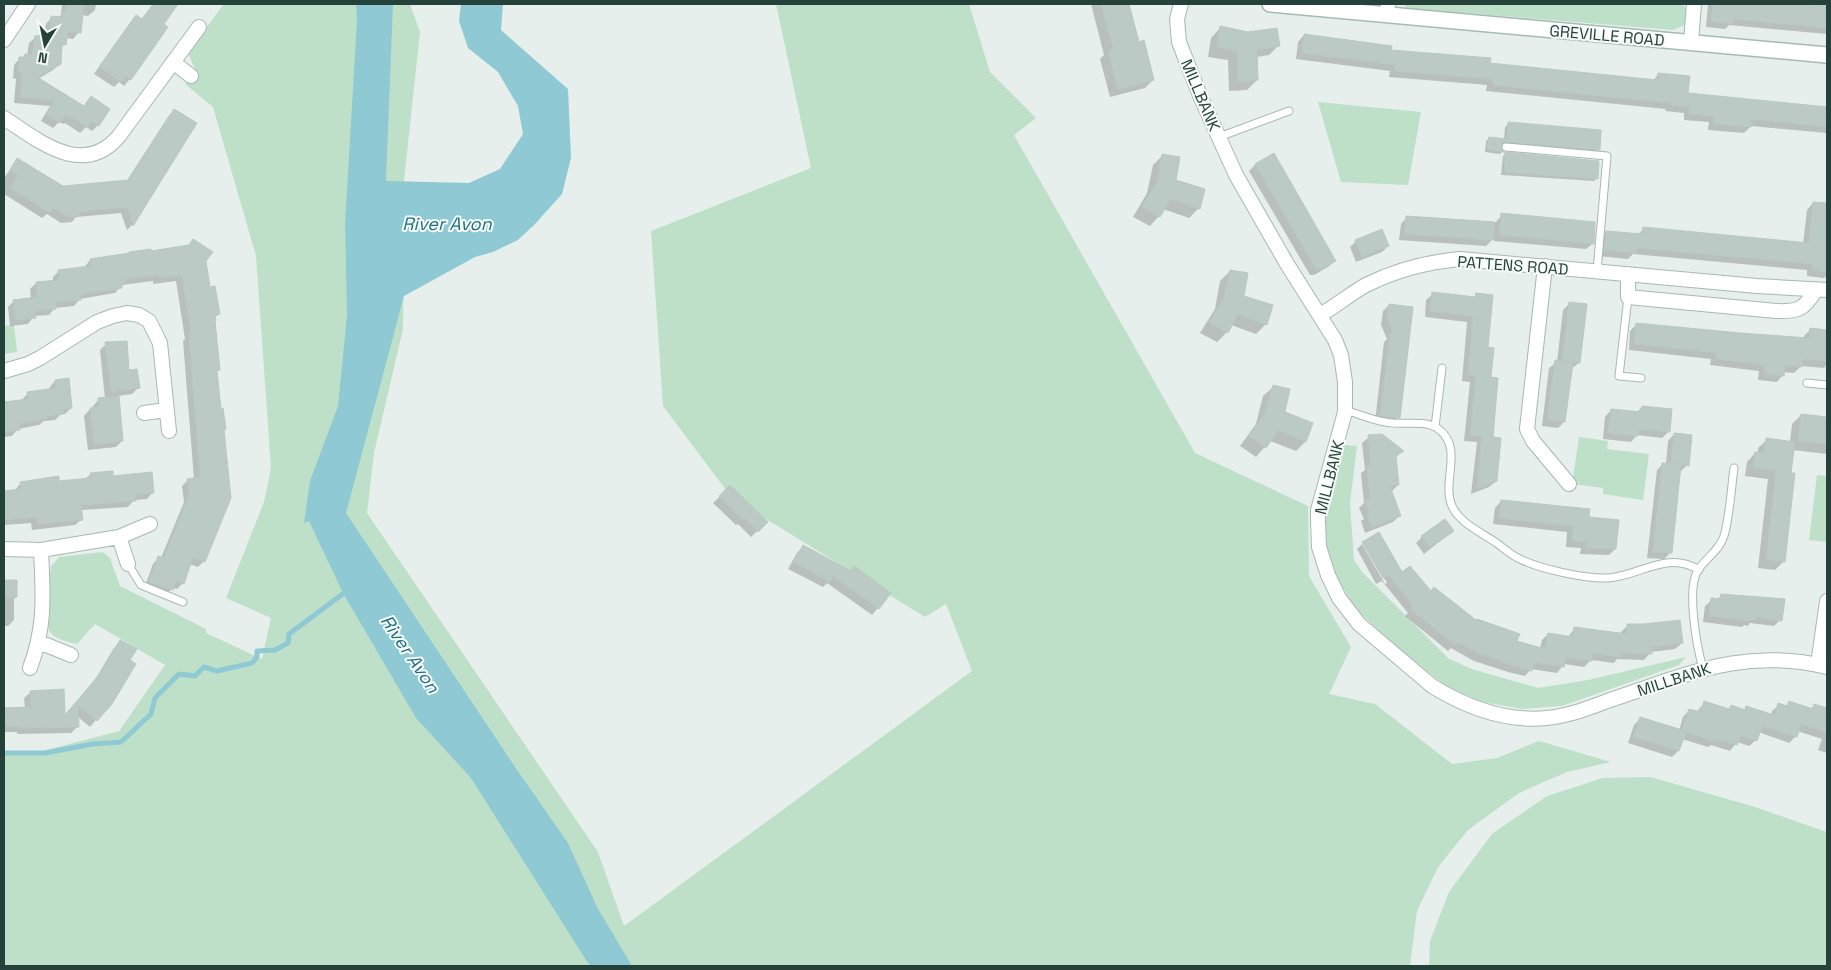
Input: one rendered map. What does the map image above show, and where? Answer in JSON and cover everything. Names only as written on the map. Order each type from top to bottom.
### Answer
[{"type":"street","name":"MILLBANK","points":[[1181,4],[1176,19],[1179,42],[1236,175],[1255,211],[1335,340],[1341,354],[1346,382],[1346,410],[1318,510],[1318,532],[1323,562],[1339,598],[1352,617],[1432,686],[1458,701],[1485,711],[1508,716],[1547,718],[1577,712],[1703,669],[1742,661],[1784,660],[1823,666]]},
{"type":"street","name":"GREVILLE ROAD","points":[[1270,4],[1387,9],[1827,55]]},
{"type":"street","points":[[1691,42],[1694,4]]},
{"type":"street","points":[[4,40],[23,5]]},
{"type":"street","points":[[4,118],[59,152],[74,155],[94,153],[110,146],[199,27]]},
{"type":"street","points":[[173,62],[191,76]]},
{"type":"street","name":"PATTENS ROAD","points":[[1320,315],[1366,285],[1397,272],[1424,263],[1472,259],[1757,286],[1821,290]]},
{"type":"street","points":[[1545,266],[1527,428],[1533,441],[1569,484]]},
{"type":"street","points":[[1628,274],[1628,296]]},
{"type":"street","name":"PATTENS ROAD","points":[[1628,296],[1785,312],[1802,308],[1821,290]]},
{"type":"street","points":[[4,371],[28,364],[40,358],[105,319],[127,313],[139,315],[149,321],[160,343],[169,431]]},
{"type":"street","points":[[144,413],[166,410]]},
{"type":"street","points":[[4,549],[41,550],[119,537],[150,524]]},
{"type":"street","points":[[119,537],[128,564]]},
{"type":"street","points":[[30,668],[39,642],[42,611],[41,550]]},
{"type":"street","points":[[1823,666],[1827,601]]},
{"type":"street","points":[[39,642],[71,655]]},
{"type":"lane","points":[[1219,137],[1289,111]]},
{"type":"lane","points":[[1506,147],[1606,156],[1597,271]]},
{"type":"lane","points":[[1628,296],[1619,376],[1641,378]]},
{"type":"lane","points":[[1435,427],[1442,368]]},
{"type":"lane","points":[[1807,383],[1827,385]]},
{"type":"lane","points":[[1346,410],[1386,423],[1422,424],[1435,427],[1442,432],[1451,446],[1448,489],[1451,504],[1455,511],[1469,525],[1519,559],[1542,567],[1597,578],[1618,576],[1669,562],[1688,563],[1699,570]]},
{"type":"lane","points":[[1703,669],[1698,644],[1693,592],[1694,580],[1723,537],[1734,468]]},
{"type":"lane","points":[[128,564],[141,585],[183,602]]},
{"type":"green space","points":[[221,4],[410,4],[420,32],[404,181],[403,329],[374,453],[367,513],[598,852],[624,926],[972,671],[946,604],[925,617],[732,498],[663,406],[651,231],[811,168],[776,4],[969,4],[990,72],[1036,118],[1014,135],[1195,453],[1308,506],[1309,576],[1351,647],[1329,694],[1375,704],[1452,764],[1497,758],[1539,741],[1611,762],[1567,772],[1519,793],[1468,830],[1438,867],[1417,911],[1410,966],[4,966],[4,755],[27,755],[119,731],[165,665],[95,624],[77,644],[63,640],[51,633],[47,620],[47,601],[51,566],[59,557],[103,552],[110,558],[120,586],[206,629],[206,633],[262,659],[271,618],[226,598],[264,502],[271,468],[256,256],[213,107],[185,84],[195,69],[188,53],[223,5]]},
{"type":"green space","points":[[1404,4],[1682,4],[1688,13],[1688,18],[1687,24],[1673,30],[1406,8]]},
{"type":"green space","points":[[1318,102],[1421,112],[1408,185],[1341,182]]},
{"type":"green space","points":[[14,325],[17,352],[4,354],[4,326]]},
{"type":"green space","points":[[1579,437],[1608,441],[1607,449],[1649,454],[1643,500],[1603,494],[1603,488],[1572,484]]},
{"type":"green space","points":[[1342,445],[1357,446],[1350,503],[1354,560],[1363,573],[1449,659],[1472,669],[1538,688],[1588,680],[1686,657],[1679,665],[1562,706],[1522,709],[1483,702],[1447,687],[1392,643],[1354,607],[1330,564],[1324,534],[1325,509]]},
{"type":"green space","points":[[1817,475],[1827,476],[1827,542],[1809,540]]},
{"type":"green space","points":[[1651,777],[1755,807],[1827,832],[1827,966],[1429,966],[1430,941],[1449,892],[1492,834],[1547,796],[1603,778]]},
{"type":"water","name":"River Avon","points":[[356,4],[393,4],[386,181],[469,183],[500,169],[523,134],[518,106],[498,72],[468,48],[459,21],[461,4],[503,4],[501,30],[568,89],[571,158],[562,194],[518,240],[493,252],[475,257],[404,296],[346,513],[515,767],[568,843],[597,907],[632,966],[591,966],[586,960],[471,778],[416,718],[343,593],[309,521],[304,523],[310,481],[338,406],[347,315],[345,224],[357,20]]},
{"type":"building","points":[[67,4],[84,4],[81,33],[68,32],[66,45],[62,44],[61,64],[37,77],[84,106],[91,96],[110,109],[99,126],[92,121],[87,127],[72,117],[71,119],[65,115],[60,123],[46,114],[55,100],[20,97],[22,73],[18,73],[19,57],[24,57],[25,54],[32,55],[35,36],[41,36],[41,31],[50,32],[51,16],[62,17],[63,11],[66,11]]},
{"type":"building","points":[[154,4],[178,4],[164,24],[168,27],[131,80],[125,76],[121,82],[99,67],[136,15],[142,19]]},
{"type":"building","points":[[1101,4],[1129,4],[1139,42],[1144,40],[1154,80],[1118,90],[1108,50],[1113,48]]},
{"type":"building","points":[[1713,4],[1815,4],[1827,6],[1827,28],[1733,19],[1733,24],[1711,21]]},
{"type":"building","points":[[1220,26],[1248,32],[1277,28],[1280,46],[1257,50],[1258,80],[1238,82],[1237,51],[1217,47]]},
{"type":"building","points":[[1304,34],[1392,46],[1391,50],[1491,58],[1490,63],[1657,80],[1658,73],[1690,76],[1688,93],[1827,107],[1827,127],[1752,119],[1751,127],[1714,124],[1714,116],[1689,114],[1690,107],[1671,105],[1671,103],[1492,85],[1493,79],[1395,71],[1395,65],[1302,53]]},
{"type":"building","points":[[174,109],[197,123],[133,226],[128,207],[79,212],[79,216],[68,217],[53,208],[50,213],[10,188],[19,175],[10,170],[17,158],[63,186],[128,180]]},
{"type":"building","points":[[1508,122],[1601,130],[1600,150],[1506,142],[1503,142],[1501,146],[1504,152],[1487,149],[1489,137],[1507,139]]},
{"type":"building","points":[[1505,152],[1599,161],[1598,179],[1504,172]]},
{"type":"building","points":[[1274,153],[1336,261],[1321,269],[1316,269],[1255,164]]},
{"type":"building","points":[[1162,154],[1180,157],[1176,180],[1205,189],[1200,209],[1171,199],[1160,217],[1142,207],[1157,182]]},
{"type":"building","points":[[1813,202],[1827,203],[1827,272],[1812,270],[1813,264],[1636,248],[1636,253],[1604,250],[1606,231],[1642,234],[1643,227],[1809,243]]},
{"type":"building","points":[[1501,213],[1595,222],[1594,244],[1499,235]]},
{"type":"building","points":[[1406,216],[1495,222],[1493,240],[1405,234]]},
{"type":"building","points":[[1382,229],[1389,246],[1362,257],[1355,240]]},
{"type":"building","points":[[193,239],[213,252],[206,261],[210,287],[215,286],[220,314],[215,315],[220,370],[217,371],[221,409],[223,408],[226,429],[224,430],[231,498],[205,562],[193,557],[184,584],[176,581],[173,590],[149,582],[158,556],[164,558],[189,495],[187,479],[200,477],[189,334],[191,334],[182,275],[159,278],[158,275],[126,279],[126,282],[122,283],[122,288],[80,294],[81,300],[56,302],[56,309],[35,311],[36,318],[16,320],[13,300],[37,297],[36,282],[59,280],[58,270],[91,266],[90,259],[189,245]]},
{"type":"building","points":[[1230,270],[1248,273],[1244,296],[1273,305],[1267,325],[1238,314],[1228,333],[1209,323],[1224,298]]},
{"type":"building","points":[[1432,292],[1475,297],[1476,293],[1493,295],[1488,347],[1494,348],[1491,377],[1498,378],[1493,437],[1501,438],[1497,481],[1477,489],[1482,436],[1470,435],[1476,376],[1468,375],[1473,316],[1430,311]]},
{"type":"building","points":[[1569,302],[1587,304],[1580,363],[1562,361]]},
{"type":"building","points":[[1389,304],[1413,307],[1400,418],[1380,416],[1390,334],[1393,333],[1387,318]]},
{"type":"building","points":[[1636,323],[1809,338],[1810,328],[1827,330],[1827,361],[1803,359],[1802,367],[1785,365],[1784,376],[1764,374],[1765,365],[1716,359],[1717,353],[1634,344]]},
{"type":"building","points":[[127,341],[129,370],[137,369],[140,388],[111,392],[105,342]]},
{"type":"building","points":[[1555,360],[1573,363],[1565,422],[1547,420]]},
{"type":"building","points":[[69,378],[72,408],[63,410],[63,414],[47,416],[47,419],[19,424],[20,430],[4,432],[4,402],[28,399],[27,392],[56,388],[55,380]]},
{"type":"building","points":[[1273,385],[1290,389],[1285,412],[1313,423],[1306,442],[1278,430],[1266,448],[1249,436],[1265,413]]},
{"type":"building","points":[[119,396],[123,441],[94,445],[90,408],[99,407],[98,398]]},
{"type":"building","points":[[1642,406],[1672,409],[1670,432],[1639,429],[1638,436],[1608,433],[1611,409],[1641,412]]},
{"type":"building","points":[[1801,414],[1827,417],[1827,444],[1798,441]]},
{"type":"building","points":[[1674,433],[1692,435],[1689,466],[1671,463]]},
{"type":"building","points":[[1382,434],[1404,451],[1396,456],[1399,485],[1390,486],[1401,516],[1372,527],[1367,514],[1370,513],[1365,500],[1370,499],[1367,466],[1371,465],[1368,435]]},
{"type":"building","points":[[1766,438],[1795,442],[1791,473],[1795,473],[1785,562],[1766,559],[1776,471],[1753,468],[1755,452],[1764,453]]},
{"type":"building","points":[[1662,463],[1681,465],[1672,553],[1653,552]]},
{"type":"building","points":[[113,471],[113,476],[152,472],[154,493],[135,495],[136,501],[81,505],[83,520],[38,524],[37,517],[4,520],[4,491],[21,489],[20,482],[59,476],[59,481],[91,478],[90,473]]},
{"type":"building","points":[[730,485],[768,522],[758,532],[719,496]]},
{"type":"building","points":[[1501,500],[1590,509],[1589,517],[1619,520],[1616,549],[1586,548],[1587,542],[1572,541],[1573,526],[1499,518]]},
{"type":"building","points":[[1445,519],[1454,531],[1430,548],[1421,536]]},
{"type":"building","points":[[1379,532],[1402,572],[1410,566],[1431,591],[1434,587],[1476,620],[1520,634],[1517,641],[1545,649],[1548,633],[1573,637],[1574,627],[1627,634],[1627,624],[1680,620],[1683,643],[1652,647],[1652,654],[1621,653],[1621,657],[1593,653],[1592,661],[1566,657],[1564,667],[1534,662],[1532,671],[1481,655],[1458,642],[1455,645],[1410,609],[1413,605],[1388,575],[1383,578],[1362,542]]},
{"type":"building","points":[[803,545],[851,571],[854,566],[891,593],[879,609],[833,576],[830,582],[794,562]]},
{"type":"building","points":[[4,580],[17,580],[17,597],[4,597]]},
{"type":"building","points":[[1721,594],[1785,599],[1782,621],[1755,617],[1755,620],[1750,619],[1749,621],[1709,616],[1711,598],[1720,599]]},
{"type":"building","points":[[120,640],[137,649],[130,660],[136,664],[112,704],[97,721],[78,705],[79,727],[23,728],[4,726],[4,708],[31,707],[30,691],[64,689],[65,715],[99,675]]},
{"type":"building","points":[[1704,701],[1729,709],[1731,705],[1745,710],[1746,706],[1774,715],[1778,703],[1787,706],[1789,701],[1813,709],[1814,704],[1827,708],[1827,733],[1801,724],[1797,737],[1762,726],[1757,741],[1740,736],[1737,745],[1716,739],[1716,742],[1686,732],[1679,751],[1633,737],[1640,717],[1682,730],[1689,709],[1701,712]]},
{"type":"waterway","points":[[4,753],[45,753],[93,744],[121,742],[151,714],[155,698],[179,674],[195,676],[204,667],[217,671],[252,663],[257,657],[257,651],[275,650],[288,643],[289,634],[348,590]]}]
